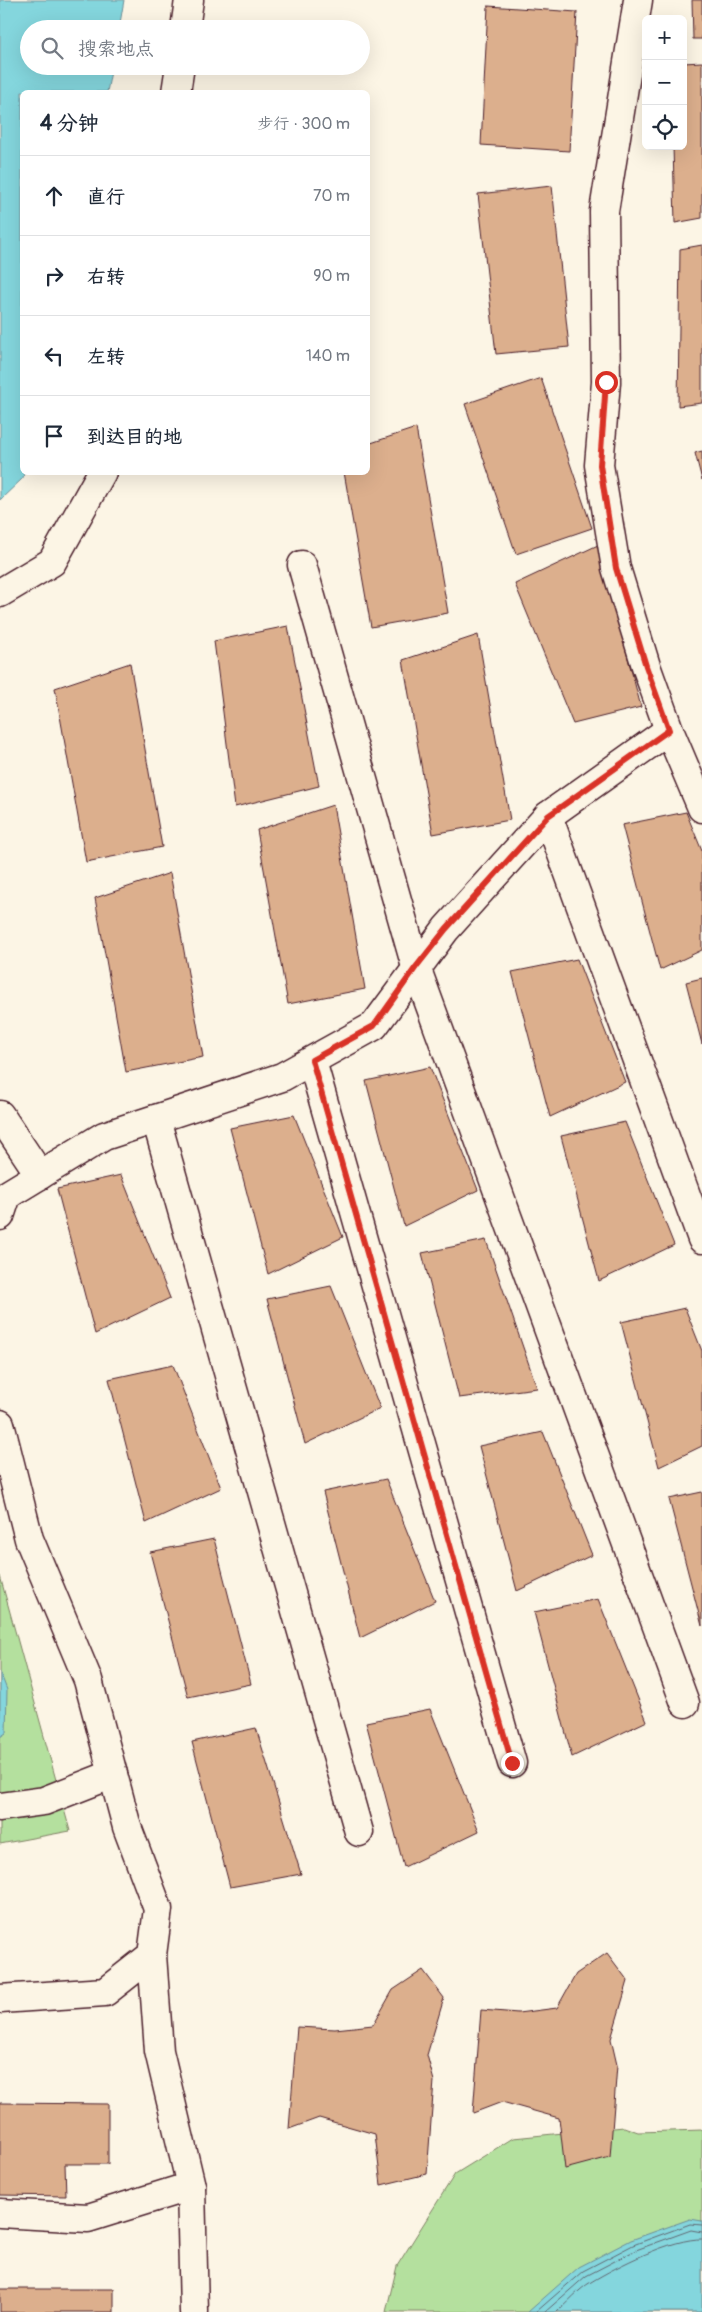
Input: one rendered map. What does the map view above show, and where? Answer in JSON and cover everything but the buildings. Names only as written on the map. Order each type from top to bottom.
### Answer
[{"type":"street","points":[[186,20],[189,0]]},
{"type":"street","points":[[638,0],[604,211],[606,382],[600,465],[616,568],[646,666],[669,730],[702,808]]},
{"type":"street","points":[[176,90],[179,75]]},
{"type":"street","points":[[0,593],[52,562],[100,475]]},
{"type":"street","points":[[302,565],[416,967],[685,1702]]},
{"type":"street","points":[[0,1216],[7,1195],[104,1136],[282,1077],[374,1026],[446,929],[548,816],[669,730]]},
{"type":"street","points":[[548,816],[702,1239]]},
{"type":"street","points":[[312,1060],[512,1763]]},
{"type":"street","points":[[0,1115],[40,1175]]},
{"type":"street","points":[[156,1119],[359,1832]]},
{"type":"street","points":[[0,1424],[29,1539],[88,1680],[128,1827],[158,1909],[152,1955],[159,2051],[191,2186],[194,2312]]},
{"type":"street","points":[[0,1807],[44,1800],[113,1774]]},
{"type":"street","points":[[0,1999],[105,1992],[152,1955]]},
{"type":"street","points":[[0,2214],[88,2218],[191,2186]]},
{"type":"green space","points":[[0,1576],[70,1831],[0,1844]]},
{"type":"green space","points":[[624,2127],[638,2132],[702,2130],[702,2312],[386,2312],[397,2266],[455,2174],[513,2138]]},
{"type":"water","points":[[0,0],[124,0],[121,20],[20,20],[20,75],[110,75],[107,90],[20,90],[20,475],[24,475],[23,478],[0,500]]},
{"type":"water","points":[[0,1672],[7,1690],[6,1733],[0,1737]]},
{"type":"water","points":[[690,2219],[702,2221],[702,2312],[528,2312],[579,2267],[631,2240]]},
{"type":"route","points":[[512,1763],[312,1060],[374,1026],[446,929],[548,816],[669,730],[646,666],[616,568],[600,465],[606,382]]}]
